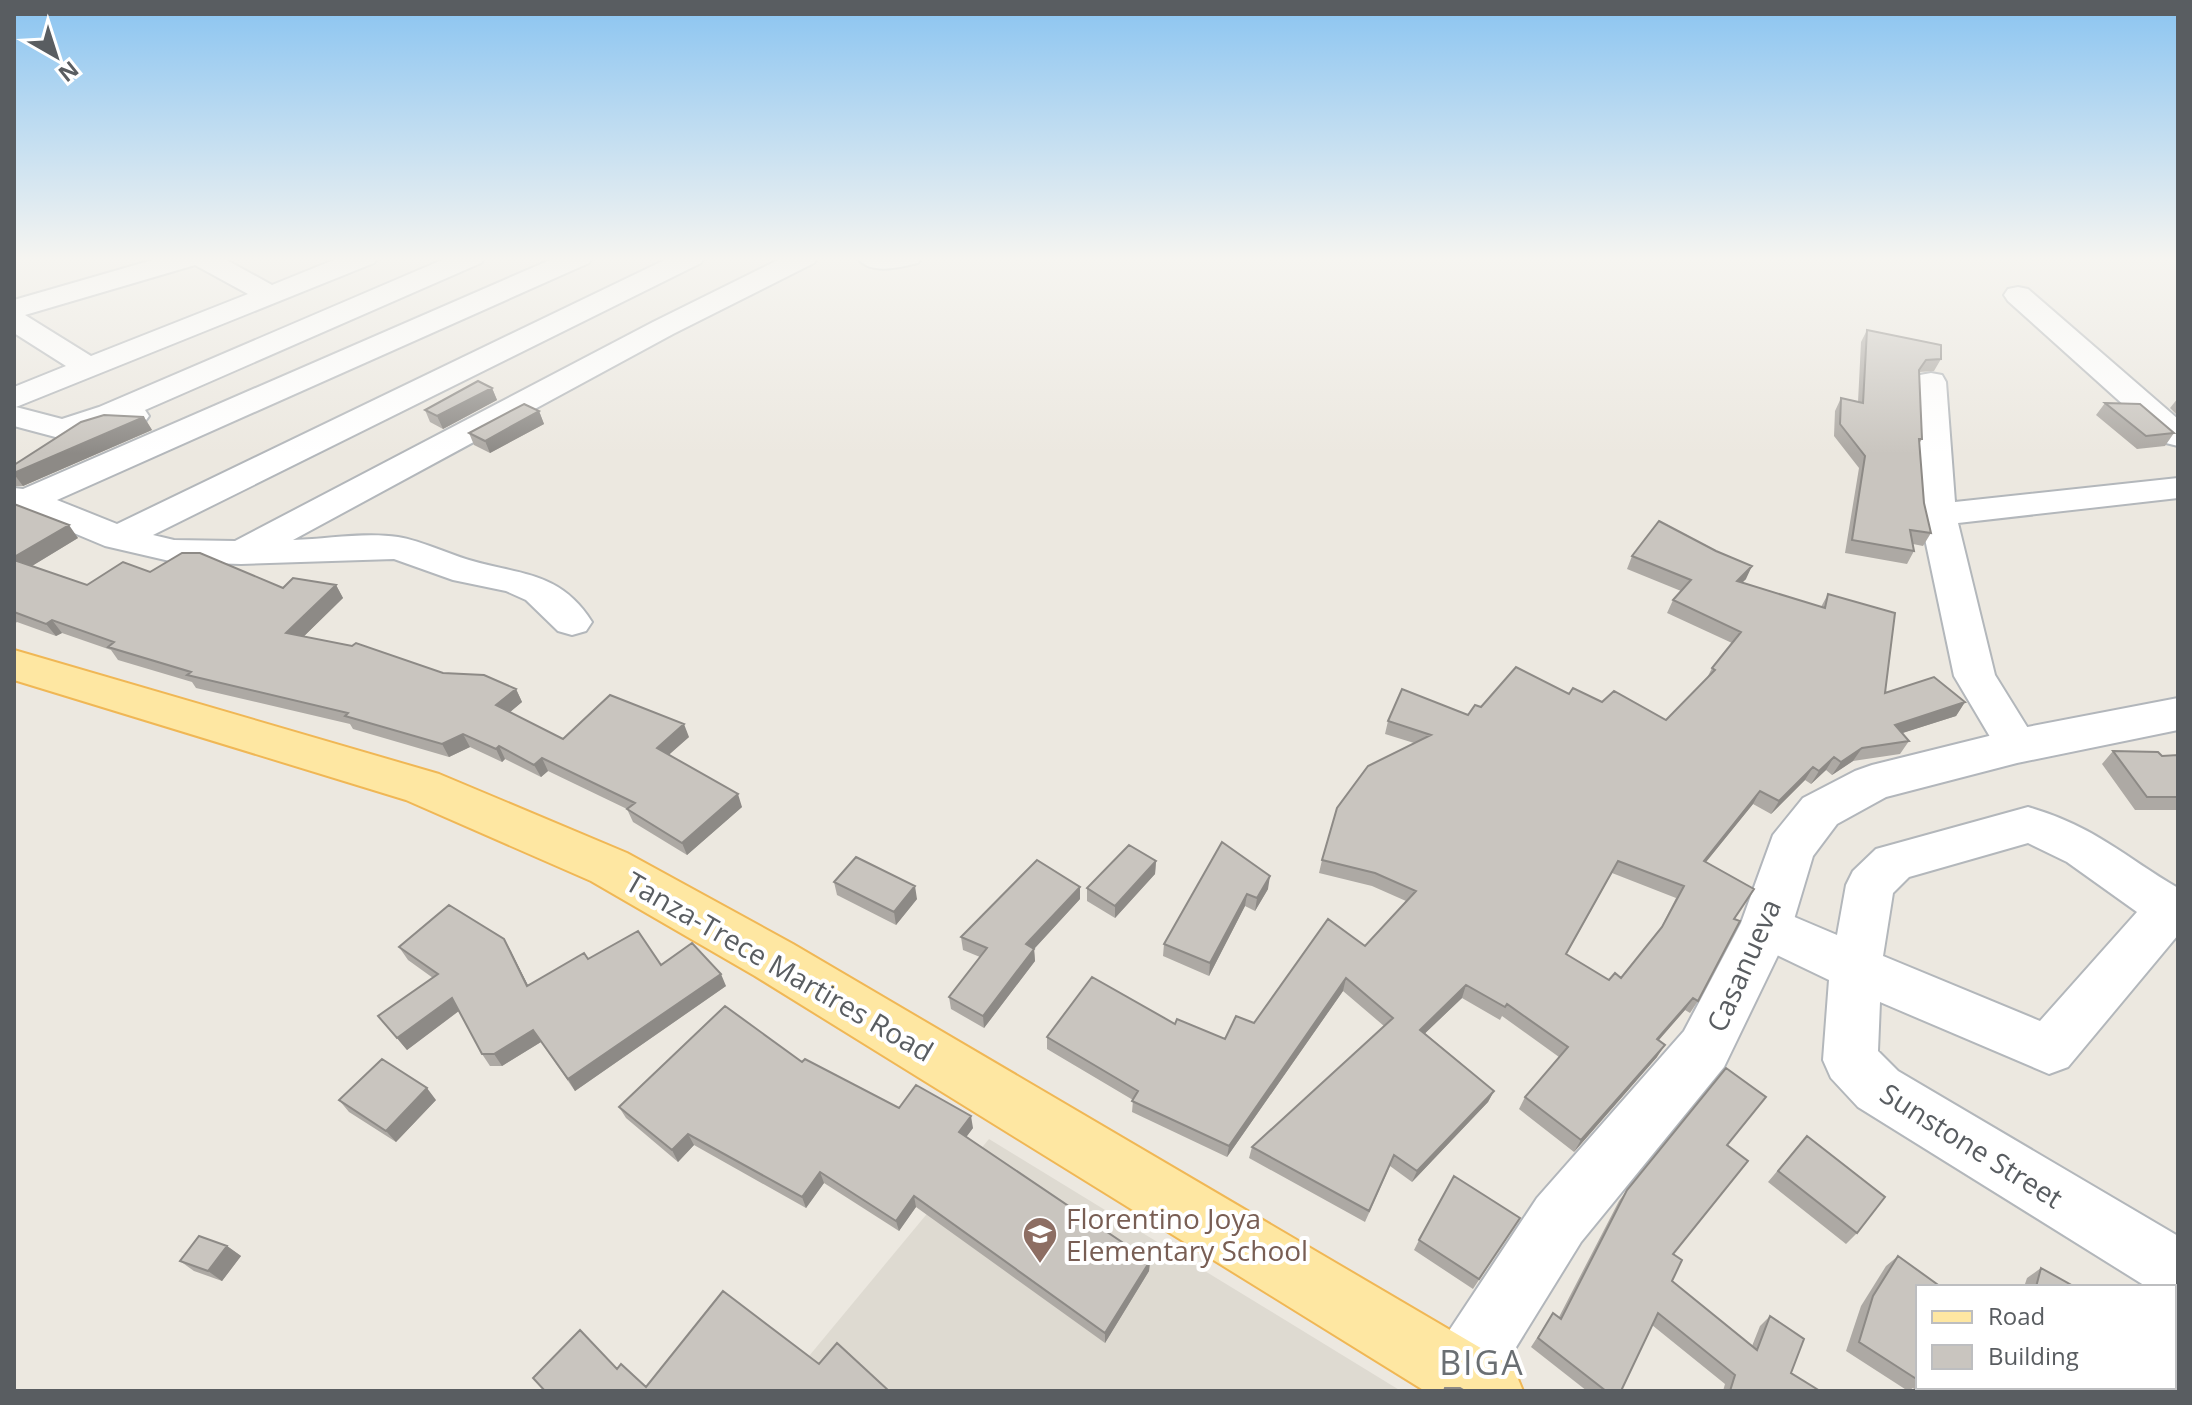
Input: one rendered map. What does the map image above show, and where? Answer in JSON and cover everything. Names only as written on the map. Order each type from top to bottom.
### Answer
[{"type":"main road","name":"Tanza-Trece Martires Road","points":[[14,665],[422,787],[609,867],[774,960],[1475,1382]]},
{"type":"street","points":[[18,323],[89,368]]},
{"type":"street","points":[[14,398],[202,323]]},
{"type":"street","points":[[14,416],[63,429],[110,414],[321,323]]},
{"type":"street","points":[[20,499],[431,323]]},
{"type":"street","points":[[118,538],[556,323]]},
{"type":"street","points":[[650,323],[663,328]]},
{"type":"street","points":[[241,553],[674,323]]},
{"type":"street","points":[[2049,323],[2178,436]]},
{"type":"street","points":[[1931,382],[1938,515],[1975,676],[2017,746]]},
{"type":"street","points":[[110,414],[205,422]]},
{"type":"street","points":[[1938,515],[2178,488]]},
{"type":"street","points":[[20,499],[118,538],[174,551],[241,553],[397,548],[466,572],[539,591],[572,622]]},
{"type":"street","name":"Casanueva","points":[[1475,1382],[1559,1220],[1704,1049],[1766,926],[1790,849],[1820,811],[1872,783],[2017,746],[2178,714]]},
{"type":"street","name":"Sunstone Street","points":[[2174,908],[2065,839],[2046,829],[2028,825],[1893,862],[1870,885],[1856,968],[1850,1060],[1878,1089],[2178,1271]]},
{"type":"street","points":[[1766,926],[2049,1050],[2174,908]]},
{"type":"shaded area","name":"Florentino Joya Elementary School","points":[[989,1139],[1401,1391],[780,1391]]},
{"type":"building","points":[[1867,330],[1941,345],[1941,359],[1926,360],[1919,370],[1922,439],[1919,439],[1924,503],[1931,533],[1910,530],[1914,551],[1852,540],[1865,456],[1840,424],[1841,398],[1863,403]]},
{"type":"building","points":[[478,381],[492,388],[437,416],[425,410]]},
{"type":"building","points":[[2105,403],[2140,404],[2174,433],[2146,436]]},
{"type":"building","points":[[524,404],[539,411],[485,441],[469,433]]},
{"type":"building","points":[[104,415],[144,417],[14,473],[14,465],[81,422]]},
{"type":"building","points":[[14,504],[69,525],[14,557]]},
{"type":"building","points":[[1659,521],[1752,566],[1737,581],[1825,608],[1828,594],[1895,613],[1885,693],[1934,677],[1965,702],[1895,725],[1909,741],[1862,748],[1841,762],[1834,757],[1819,771],[1813,767],[1779,801],[1760,791],[1704,861],[1754,889],[1734,919],[1740,921],[1698,1001],[1693,998],[1657,1039],[1665,1045],[1581,1140],[1525,1097],[1568,1047],[1507,1004],[1505,1007],[1466,985],[1420,1030],[1494,1091],[1417,1171],[1394,1155],[1369,1211],[1252,1147],[1393,1018],[1346,978],[1229,1146],[1132,1101],[1138,1091],[1047,1037],[1092,977],[1175,1024],[1177,1019],[1225,1039],[1236,1016],[1254,1023],[1328,919],[1365,946],[1416,891],[1375,873],[1322,860],[1337,808],[1368,766],[1431,735],[1388,721],[1402,689],[1468,715],[1475,705],[1481,707],[1516,667],[1569,694],[1573,688],[1602,702],[1614,691],[1666,720],[1715,670],[1712,668],[1741,632],[1673,600],[1691,580],[1632,556]],"holes":[[[1618,861],[1684,886],[1662,927],[1621,978],[1615,973],[1609,980],[1566,954]]]},
{"type":"building","points":[[182,553],[200,553],[283,588],[293,578],[336,585],[286,633],[352,646],[356,643],[443,673],[484,675],[516,689],[496,705],[563,739],[610,695],[684,724],[657,748],[738,794],[682,843],[627,809],[635,803],[542,758],[534,765],[499,746],[496,749],[463,734],[442,744],[345,716],[348,713],[187,675],[191,672],[108,647],[114,642],[52,620],[46,624],[14,612],[14,560],[87,585],[123,562],[150,572]]},
{"type":"building","points":[[2113,751],[2178,755],[2178,797],[2147,797]]},
{"type":"building","points":[[1222,842],[1270,876],[1257,898],[1247,894],[1210,963],[1164,944]]},
{"type":"building","points":[[1129,845],[1156,861],[1115,906],[1087,888]]},
{"type":"building","points":[[856,857],[915,886],[894,912],[834,882]]},
{"type":"building","points":[[1037,860],[1080,887],[1026,944],[1034,949],[983,1016],[949,997],[987,948],[961,937]]},
{"type":"building","points":[[449,905],[504,939],[527,986],[584,953],[588,959],[638,931],[661,965],[692,943],[721,974],[568,1079],[533,1030],[494,1054],[482,1054],[452,998],[397,1038],[378,1016],[438,974],[399,947]]},
{"type":"building","points":[[725,1006],[802,1062],[805,1059],[899,1108],[916,1085],[971,1116],[959,1132],[1150,1261],[1105,1333],[914,1196],[896,1221],[820,1172],[802,1197],[688,1134],[672,1150],[619,1107]]},
{"type":"building","points":[[382,1059],[427,1088],[386,1131],[339,1100]]},
{"type":"building","points":[[1726,1068],[1766,1097],[1727,1145],[1748,1161],[1673,1254],[1682,1260],[1672,1281],[1757,1350],[1770,1316],[1804,1339],[1791,1373],[1820,1391],[1730,1391],[1735,1375],[1658,1313],[1621,1391],[1606,1391],[1538,1338],[1553,1313],[1561,1319],[1627,1190]]},
{"type":"building","points":[[1807,1136],[1885,1197],[1857,1233],[1778,1171]]},
{"type":"building","points":[[1454,1176],[1520,1218],[1479,1279],[1419,1240]]},
{"type":"building","points":[[199,1236],[227,1246],[208,1271],[180,1261]]},
{"type":"building","points":[[1898,1256],[1938,1285],[1916,1285],[1916,1379],[1859,1342],[1873,1296]]},
{"type":"building","points":[[2041,1268],[2071,1285],[2037,1285]]},
{"type":"building","points":[[723,1291],[819,1364],[837,1343],[889,1391],[545,1391],[533,1378],[580,1330],[617,1369],[621,1364],[646,1387]]},
{"type":"building","points":[[2178,1344],[2178,1391],[1940,1389],[2176,1389]]},
{"type":"building","points":[[1445,1388],[1460,1388],[1465,1391],[1444,1391]]},
{"type":"place","name":"Florentino Joya Elementary School","points":[[1040,1265]]},
{"type":"district","name":"BIGA","points":[[1482,1362]]}]
